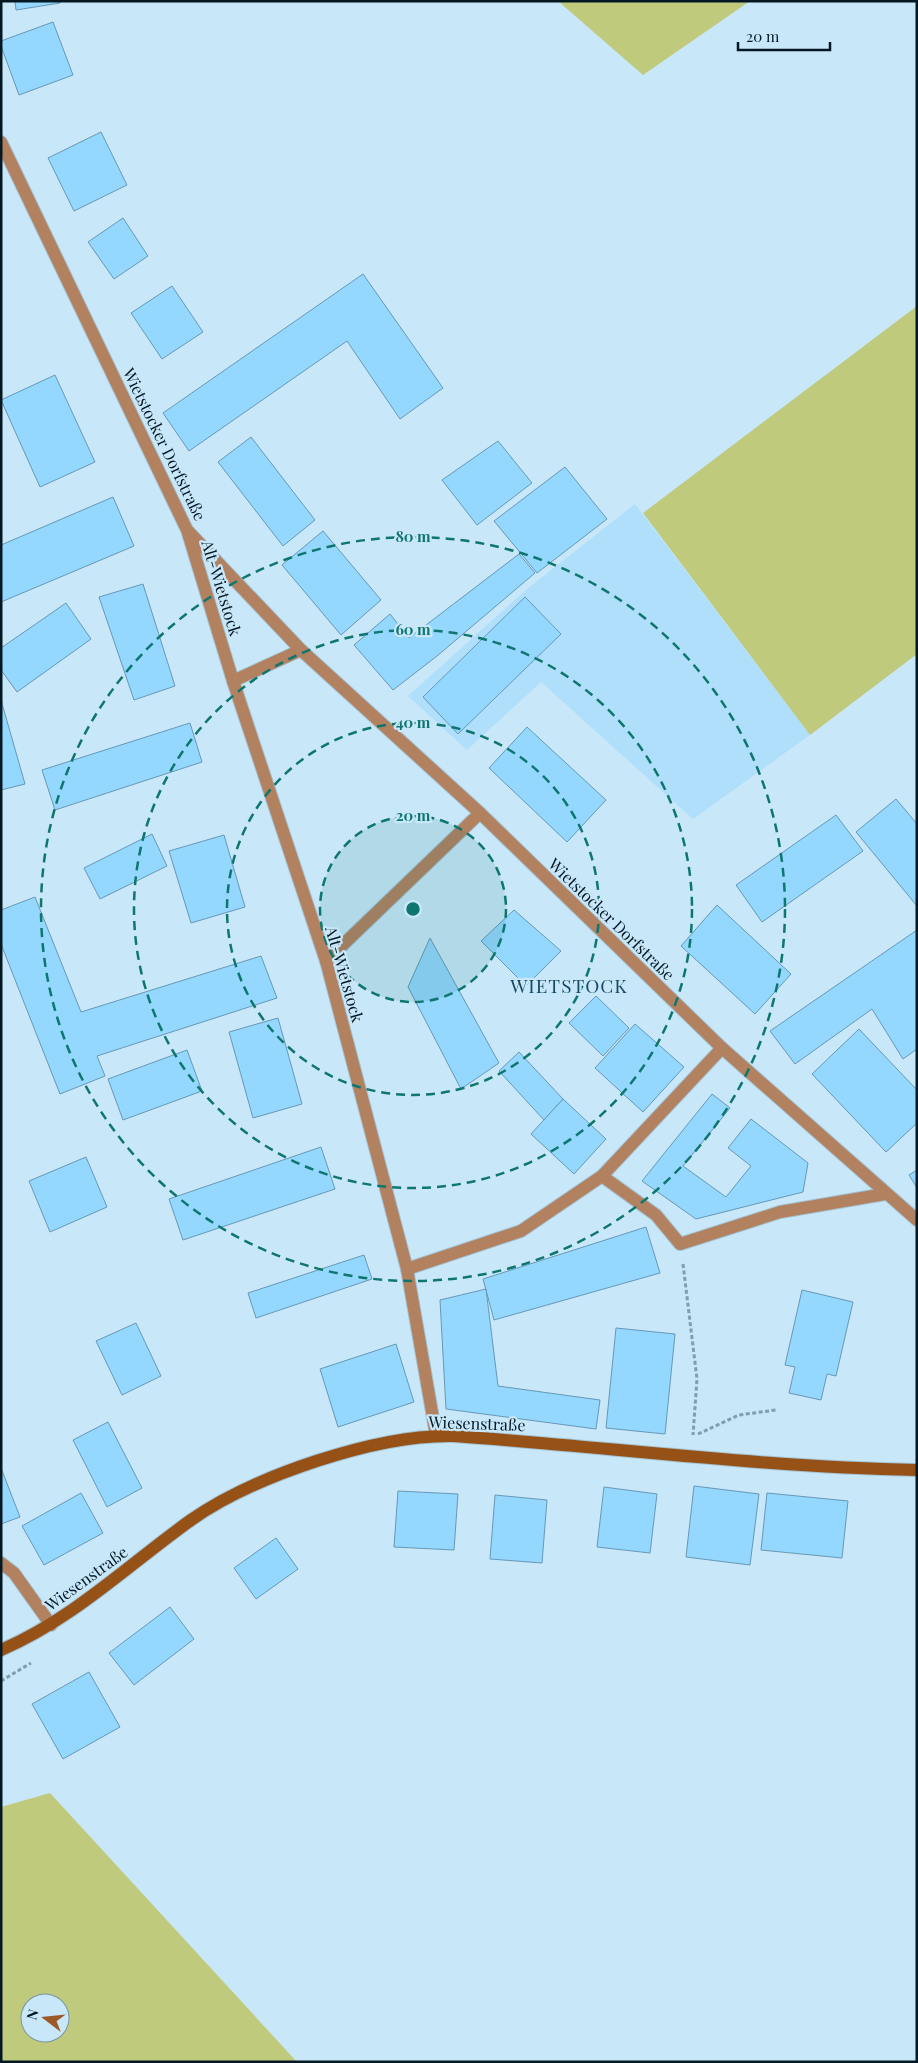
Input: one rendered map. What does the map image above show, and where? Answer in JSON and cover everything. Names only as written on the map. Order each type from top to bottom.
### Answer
[{"type":"main road","name":"Wiesenstraße","points":[[1,1650],[51,1625],[91,1597],[192,1519],[237,1493],[290,1471],[388,1442],[436,1435],[529,1441],[691,1458],[917,1470]]},
{"type":"street","name":"Wietstocker Dorfstraße","points":[[1,142],[188,530],[301,650],[480,812],[722,1048],[885,1194],[917,1220]]},
{"type":"street","name":"Alt-Wietstock","points":[[188,530],[233,681],[326,961],[408,1269],[436,1435]]},
{"type":"street","points":[[233,681],[301,650]]},
{"type":"street","points":[[326,961],[480,812]]},
{"type":"street","points":[[408,1269],[521,1231],[602,1176],[722,1048]]},
{"type":"street","points":[[602,1176],[656,1216],[680,1244],[780,1212],[885,1194]]},
{"type":"street","points":[[1,1563],[14,1573],[51,1625]]},
{"type":"path","points":[[680,1244],[697,1379],[693,1437],[739,1415],[776,1410]]},
{"type":"shaded area","points":[[635,504],[810,735],[693,819],[541,682],[467,750],[408,696],[527,589]]},
{"type":"green space","points":[[558,1],[750,1],[643,75]]},
{"type":"green space","points":[[917,306],[917,654],[810,735],[643,513]]},
{"type":"green space","points":[[50,1793],[297,2062],[1,2062],[1,1807]]},
{"type":"building","points":[[15,1],[60,1],[60,3],[16,10]]},
{"type":"building","points":[[53,22],[73,75],[19,95],[1,46],[1,41]]},
{"type":"building","points":[[101,132],[127,185],[74,211],[48,158]]},
{"type":"building","points":[[123,218],[148,256],[114,279],[88,242]]},
{"type":"building","points":[[363,274],[443,388],[400,419],[347,341],[189,451],[163,413]]},
{"type":"building","points":[[172,286],[203,332],[162,359],[131,313]]},
{"type":"building","points":[[55,375],[95,462],[40,487],[1,400]]},
{"type":"building","points":[[251,437],[315,520],[283,546],[218,462]]},
{"type":"building","points":[[498,441],[532,483],[477,525],[442,480]]},
{"type":"building","points":[[565,467],[607,519],[537,573],[494,521]]},
{"type":"building","points":[[113,497],[134,546],[1,602],[1,545]]},
{"type":"building","points":[[323,531],[381,600],[341,635],[282,565]]},
{"type":"building","points":[[519,554],[535,573],[437,656],[393,690],[354,645],[390,614],[409,638]]},
{"type":"building","points":[[143,584],[175,686],[134,700],[99,597]]},
{"type":"building","points":[[525,597],[561,634],[458,734],[423,697]]},
{"type":"building","points":[[66,603],[91,639],[17,692],[1,670],[1,648]]},
{"type":"building","points":[[1,700],[25,784],[1,790]]},
{"type":"building","points":[[190,723],[202,762],[55,810],[42,770]]},
{"type":"building","points":[[527,727],[606,800],[567,842],[489,768]]},
{"type":"building","points":[[896,799],[917,824],[917,906],[856,832]]},
{"type":"building","points":[[836,815],[863,851],[762,922],[736,885]]},
{"type":"building","points":[[152,834],[167,866],[100,899],[84,868]]},
{"type":"building","points":[[224,835],[245,907],[191,923],[169,851]]},
{"type":"building","points":[[35,897],[81,1012],[261,956],[277,998],[97,1056],[105,1076],[60,1094],[1,944],[1,910]]},
{"type":"building","points":[[717,905],[791,974],[755,1014],[681,946]]},
{"type":"building","points":[[514,910],[561,951],[526,986],[481,941]]},
{"type":"building","points":[[917,930],[917,1049],[903,1059],[872,1009],[795,1064],[770,1031]]},
{"type":"building","points":[[430,938],[499,1063],[461,1089],[408,987]]},
{"type":"building","points":[[596,996],[629,1028],[603,1056],[569,1023]]},
{"type":"building","points":[[278,1018],[302,1104],[253,1118],[229,1032]]},
{"type":"building","points":[[635,1024],[684,1067],[643,1112],[595,1068]]},
{"type":"building","points":[[859,1029],[917,1090],[917,1123],[886,1152],[812,1074]]},
{"type":"building","points":[[187,1050],[202,1091],[123,1120],[108,1079]]},
{"type":"building","points":[[519,1052],[563,1099],[544,1120],[499,1071]]},
{"type":"building","points":[[712,1094],[730,1108],[683,1166],[726,1197],[751,1166],[728,1148],[751,1119],[808,1163],[803,1192],[696,1219],[642,1181]]},
{"type":"building","points":[[563,1099],[606,1139],[574,1174],[531,1134]]},
{"type":"building","points":[[321,1147],[335,1189],[183,1240],[169,1199]]},
{"type":"building","points":[[86,1157],[107,1207],[50,1232],[29,1181]]},
{"type":"building","points":[[917,1170],[917,1188],[909,1175]]},
{"type":"building","points":[[646,1227],[660,1273],[494,1320],[483,1279]]},
{"type":"building","points":[[364,1255],[372,1279],[256,1318],[248,1293]]},
{"type":"building","points":[[486,1289],[498,1386],[600,1400],[596,1429],[446,1409],[440,1300]]},
{"type":"building","points":[[802,1290],[853,1302],[836,1376],[827,1374],[821,1400],[789,1393],[795,1367],[785,1365]]},
{"type":"building","points":[[136,1323],[161,1376],[122,1395],[96,1341]]},
{"type":"building","points":[[616,1328],[675,1334],[665,1434],[606,1428]]},
{"type":"building","points":[[396,1344],[414,1402],[338,1427],[320,1369]]},
{"type":"building","points":[[108,1422],[142,1488],[107,1507],[73,1440]]},
{"type":"building","points":[[1,1468],[20,1517],[1,1524]]},
{"type":"building","points":[[694,1486],[759,1494],[750,1565],[686,1557]]},
{"type":"building","points":[[604,1487],[657,1494],[650,1553],[597,1547]]},
{"type":"building","points":[[398,1491],[458,1494],[454,1550],[394,1547]]},
{"type":"building","points":[[81,1493],[103,1533],[44,1565],[22,1526]]},
{"type":"building","points":[[767,1493],[848,1501],[842,1558],[761,1550]]},
{"type":"building","points":[[495,1495],[547,1500],[542,1563],[490,1559]]},
{"type":"building","points":[[276,1538],[298,1569],[256,1599],[234,1568]]},
{"type":"building","points":[[170,1607],[194,1639],[134,1685],[109,1653]]},
{"type":"building","points":[[89,1672],[120,1727],[63,1759],[32,1704]]},
{"type":"district","name":"WIETSTOCK","points":[[569,985]]}]
